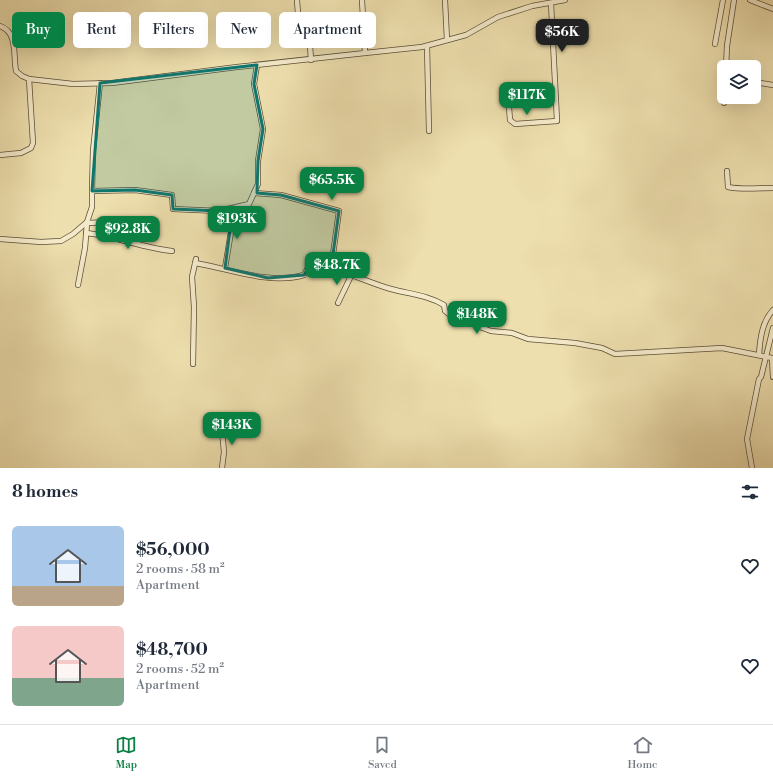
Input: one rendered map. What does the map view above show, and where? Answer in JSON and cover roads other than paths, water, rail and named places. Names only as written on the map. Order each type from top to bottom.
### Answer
[{"type":"street","points":[[296,0],[299,28],[309,32],[311,60]]},
{"type":"street","points":[[362,0],[364,53]]},
{"type":"street","points":[[445,0],[448,40]]},
{"type":"street","points":[[0,26],[7,29],[12,35],[16,71],[22,76],[30,79],[73,84],[100,83],[427,46],[466,35],[498,17],[532,6],[565,0]]},
{"type":"street","points":[[715,44],[723,0]]},
{"type":"street","points":[[726,60],[734,0]]},
{"type":"street","points":[[750,0],[773,9]]},
{"type":"street","points":[[508,95],[508,115],[510,120],[515,124],[557,121],[551,3]]},
{"type":"street","points":[[427,46],[429,131]]},
{"type":"street","points":[[92,191],[135,190],[172,195],[173,209],[219,211],[249,204],[258,184],[258,161],[263,129],[254,84],[257,65]]},
{"type":"street","points":[[0,155],[21,153],[31,148],[33,143],[30,79]]},
{"type":"street","points":[[0,239],[41,242],[62,241],[87,222],[92,207],[93,151],[100,83]]},
{"type":"street","points":[[761,83],[773,85]]},
{"type":"street","points":[[728,171],[728,187],[738,189],[773,188]]},
{"type":"street","points":[[254,193],[282,195],[339,211],[331,269]]},
{"type":"street","points":[[225,268],[235,208]]},
{"type":"street","points":[[78,285],[87,222],[111,222],[144,229]]},
{"type":"street","points":[[86,233],[107,235],[160,250],[172,251]]},
{"type":"street","points":[[193,364],[194,307],[192,277],[196,261],[268,278],[287,278],[304,275],[308,267],[313,265],[331,269],[392,290],[435,300],[444,305],[445,312],[468,321],[480,328],[491,331],[512,333],[528,339],[575,343],[602,348],[615,354],[722,348],[759,354],[772,358],[773,377]]},
{"type":"street","points":[[338,303],[352,276]]},
{"type":"street","points":[[759,354],[761,333],[768,315],[773,310]]},
{"type":"street","points":[[752,468],[746,439],[758,379],[761,377],[767,357],[773,328]]},
{"type":"street","points":[[222,420],[224,452],[222,468]]}]
